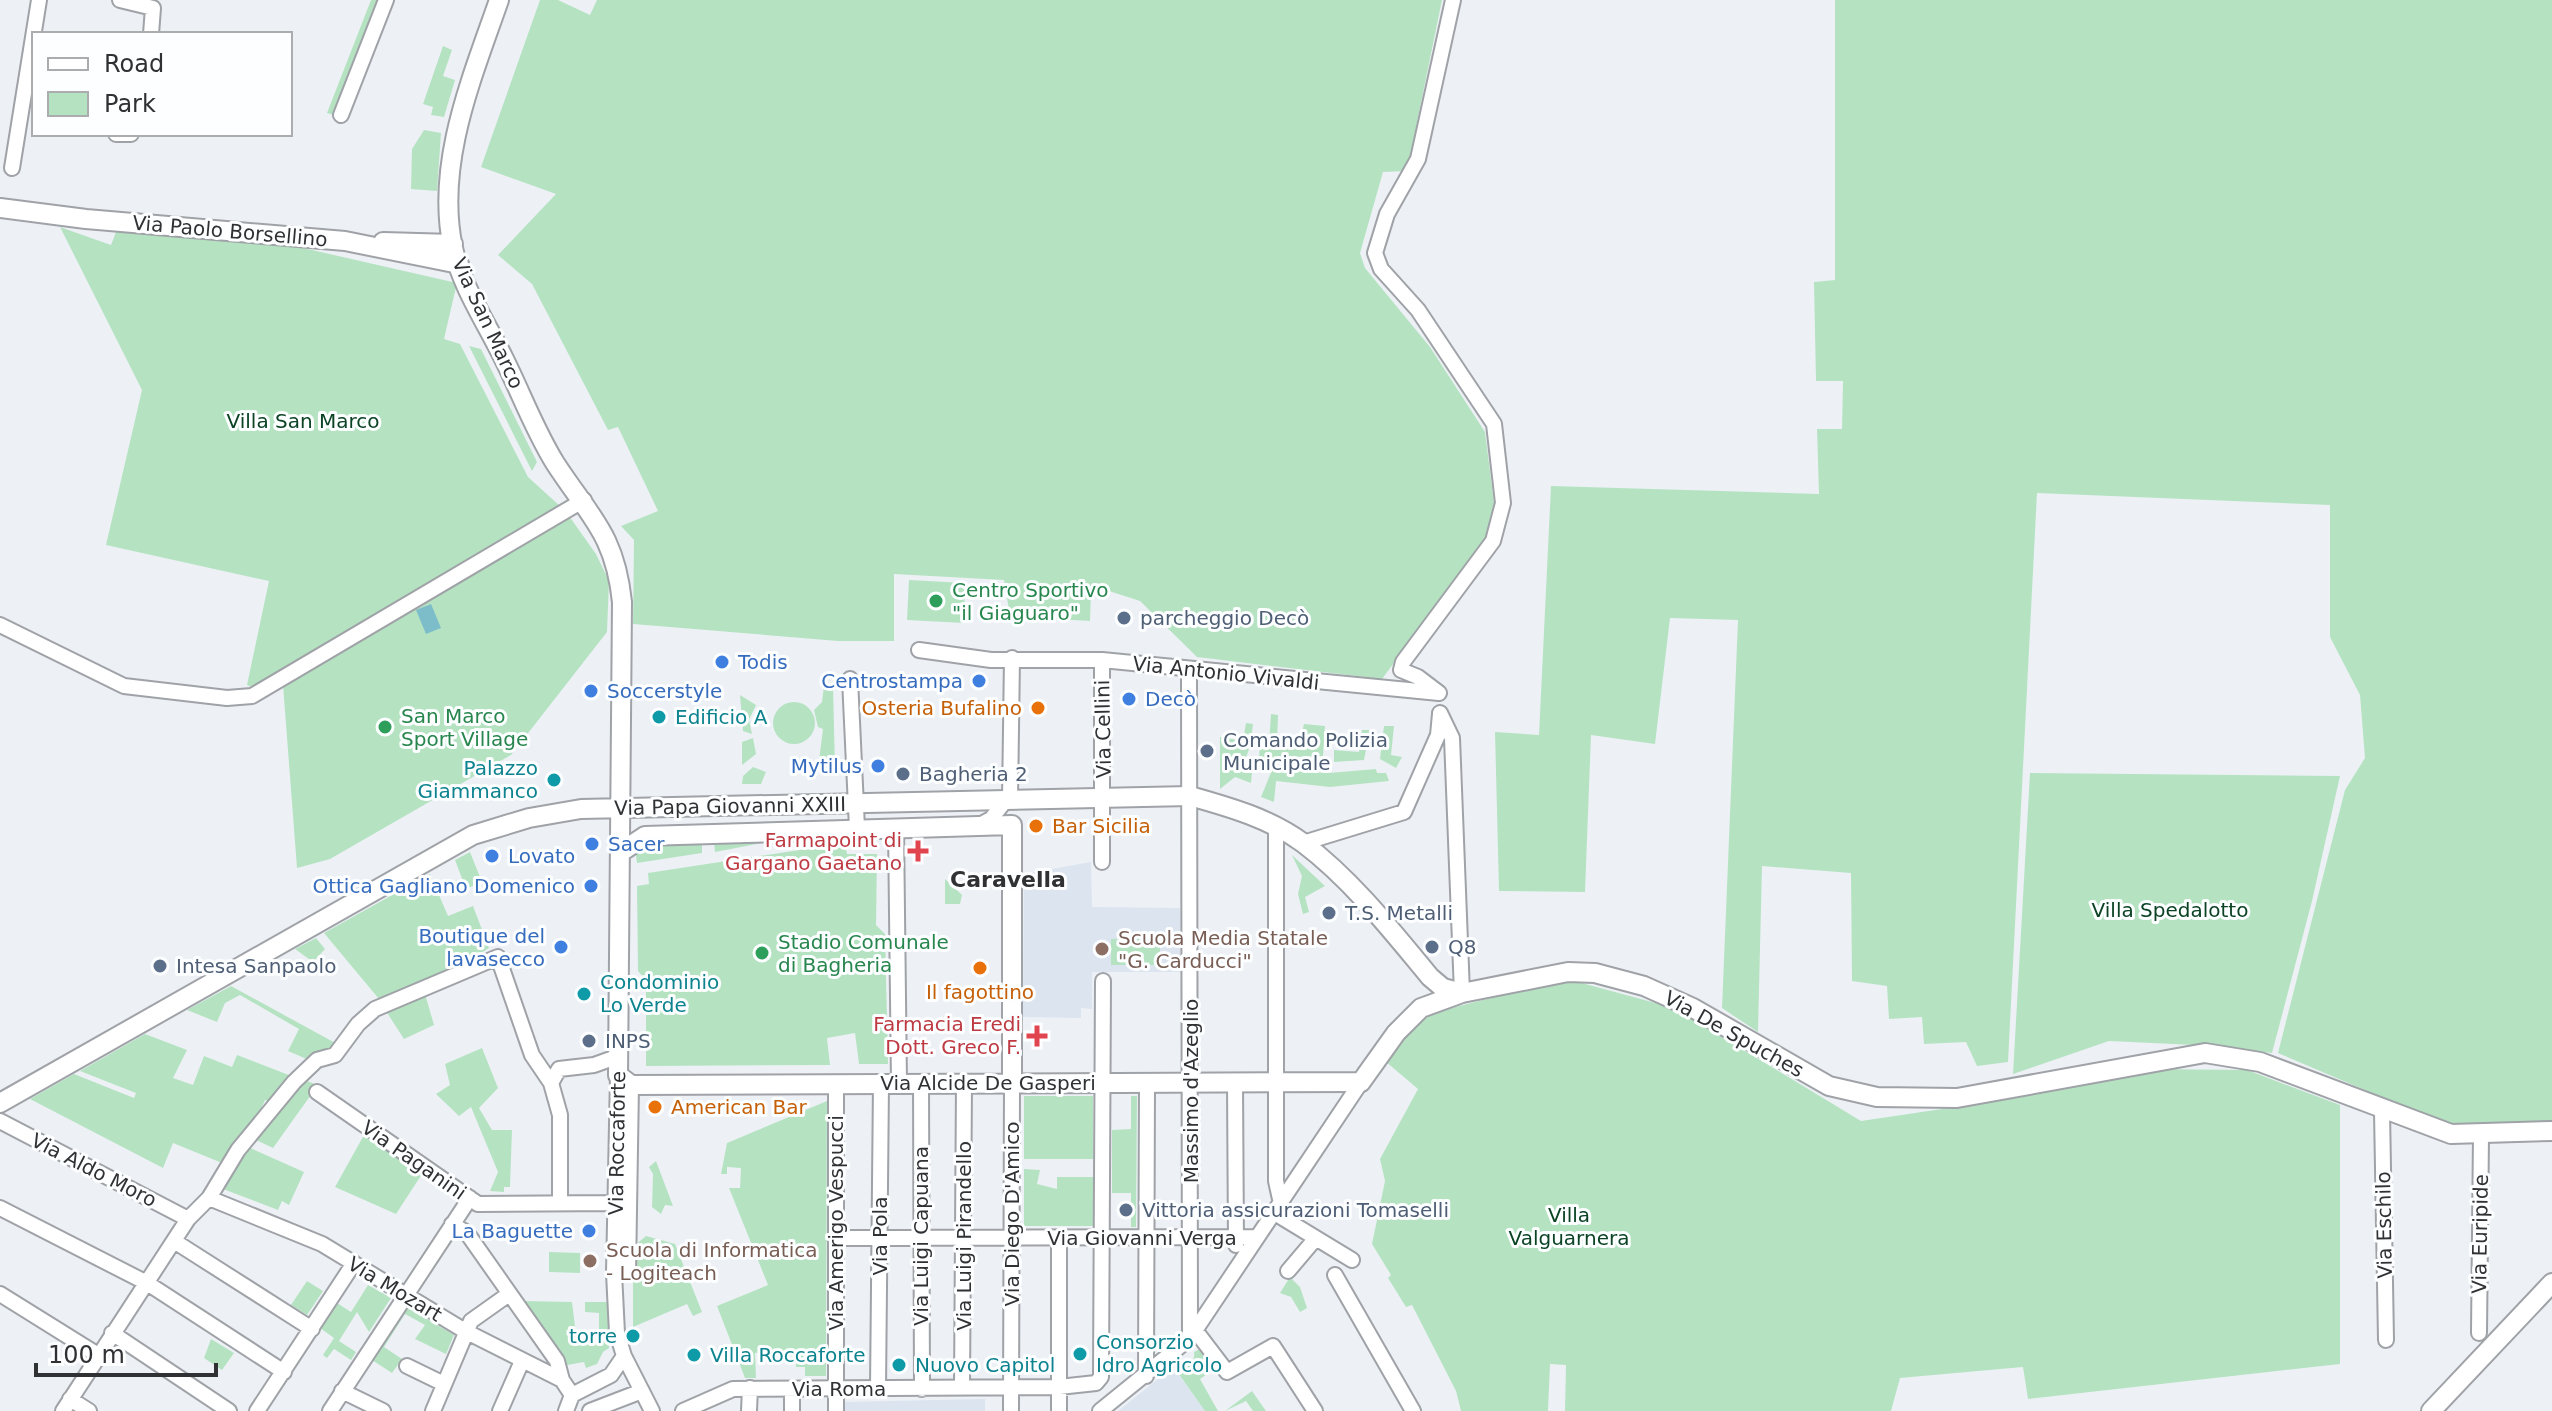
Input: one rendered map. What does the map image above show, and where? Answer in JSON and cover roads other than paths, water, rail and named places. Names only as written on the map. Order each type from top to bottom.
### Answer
[{"type":"street","points":[[36,32],[39,0]]},
{"type":"street","points":[[120,0],[153,8],[151,32]]},
{"type":"street","points":[[341,115],[386,0]]},
{"type":"street","name":"Via San Marco","points":[[499,0],[462,106],[451,183],[449,221],[453,244],[459,264],[555,462],[584,500],[616,558],[621,628]]},
{"type":"street","points":[[1303,843],[1404,812],[1438,735],[1440,713],[1439,693],[1418,677],[1401,670],[1403,662],[1498,530],[1503,503],[1495,455],[1497,431],[1449,352],[1381,269],[1375,253],[1387,214],[1418,159],[1453,0]]},
{"type":"street","points":[[12,168],[27,118],[32,69]]},
{"type":"street","name":"Via Paolo Borsellino","points":[[0,208],[86,219],[345,241],[459,264]]},
{"type":"street","points":[[345,241],[453,244]]},
{"type":"street","points":[[0,625],[124,686],[243,698],[296,671],[584,500]]},
{"type":"street","name":"Via Roccaforte","points":[[621,628],[619,1056],[625,1080],[614,1273],[617,1333],[624,1356],[652,1411]]},
{"type":"street","name":"Via Antonio Vivaldi","points":[[919,650],[991,660],[1102,660],[1439,693]]},
{"type":"street","points":[[1012,658],[1012,825]]},
{"type":"street","name":"Via Cellini","points":[[1102,660],[1102,862]]},
{"type":"street","name":"Massimo d'Azeglio","points":[[1189,670],[1193,1334]]},
{"type":"street","points":[[850,679],[857,828]]},
{"type":"street","points":[[1440,713],[1452,738],[1462,993]]},
{"type":"street","name":"Via Papa Giovanni XXIII","points":[[0,1103],[473,835],[529,818],[736,804],[1190,796],[1237,809],[1303,843],[1339,876],[1430,977],[1443,988],[1462,993]]},
{"type":"street","points":[[978,826],[1013,800]]},
{"type":"street","points":[[736,804],[737,833]]},
{"type":"street","points":[[620,814],[654,835]]},
{"type":"street","name":"Via Papa Giovanni XXIII","points":[[621,852],[635,839],[654,835],[1012,825]]},
{"type":"street","name":"Via Diego D'Amico","points":[[1011,1411],[1012,825]]},
{"type":"street","name":"Via Pola","points":[[878,1389],[880,1238],[890,1083],[896,827]]},
{"type":"street","points":[[1276,827],[1277,1205],[1316,1238],[1352,1260]]},
{"type":"street","points":[[89,1411],[67,1405],[188,1219],[209,1198],[238,1150],[294,1082],[317,1060],[335,1055],[358,1024],[375,1009],[498,957],[532,1055],[551,1083],[560,1115],[560,1203]]},
{"type":"street","name":"Via De Spuches","points":[[1100,1411],[1193,1334],[1361,1082],[1396,1033],[1421,1008],[1462,993],[1568,972],[1595,973],[1644,986],[1693,1008],[1829,1086],[1877,1097],[1957,1098],[2205,1053],[2260,1062],[2431,1130],[2481,1135],[2552,1131]]},
{"type":"street","points":[[1421,1008],[1429,995],[1430,977]]},
{"type":"street","points":[[1102,1239],[1103,981]]},
{"type":"street","points":[[551,1083],[559,1069],[594,1065],[619,1056]]},
{"type":"street","name":"Via Alcide De Gasperi","points":[[625,1080],[836,1083],[1361,1082]]},
{"type":"street","name":"Via Amerigo Vespucci","points":[[836,1083],[836,1411]]},
{"type":"street","name":"Via Luigi Capuana","points":[[921,1083],[922,1389]]},
{"type":"street","name":"Via Luigi Pirandello","points":[[962,1388],[964,1083]]},
{"type":"street","points":[[1146,1376],[1147,1083]]},
{"type":"street","points":[[1235,1084],[1234,1239],[1241,1261]]},
{"type":"street","name":"Via Paganini","points":[[317,1092],[478,1204],[560,1203],[620,1208]]},
{"type":"street","name":"Via Eschilo","points":[[2382,1111],[2386,1340]]},
{"type":"street","name":"Via Aldo Moro","points":[[0,1121],[188,1219]]},
{"type":"street","name":"Via Euripide","points":[[2479,1333],[2481,1135]]},
{"type":"street","name":"Via Mozart","points":[[209,1198],[322,1244],[465,1331],[562,1380]]},
{"type":"street","points":[[330,1411],[470,1198]]},
{"type":"street","points":[[0,1208],[147,1283],[284,1372]]},
{"type":"street","points":[[452,1224],[467,1233],[557,1361],[562,1380],[572,1395]]},
{"type":"street","name":"Via Giovanni Verga","points":[[835,1238],[1257,1237]]},
{"type":"street","points":[[1288,1271],[1316,1238]]},
{"type":"street","points":[[1059,1239],[1059,1411]]},
{"type":"street","name":"Via Roma","points":[[683,1411],[705,1406],[733,1389],[1059,1387],[1096,1383],[1101,1377],[1102,1239]]},
{"type":"street","points":[[174,1241],[312,1329]]},
{"type":"street","points":[[257,1411],[354,1263]]},
{"type":"street","points":[[1335,1275],[1413,1411]]},
{"type":"street","points":[[2431,1411],[2552,1283]]},
{"type":"street","points":[[0,1294],[98,1355]]},
{"type":"street","points":[[433,1411],[471,1321],[509,1294]]},
{"type":"street","points":[[112,1333],[229,1411]]},
{"type":"street","points":[[1193,1334],[1227,1372],[1273,1346],[1315,1411]]},
{"type":"street","points":[[566,1411],[572,1395],[611,1375],[624,1356]]},
{"type":"street","points":[[500,1411],[522,1361]]},
{"type":"street","points":[[407,1366],[444,1384]]},
{"type":"street","points":[[749,1411],[750,1388]]},
{"type":"street","points":[[792,1389],[792,1411]]},
{"type":"street","points":[[342,1391],[383,1411]]},
{"type":"street","points":[[590,1411],[642,1391]]},
{"type":"water","points":[[431,604],[441,628],[426,634],[416,610]]},
{"type":"place","name":"Centro Sportivo \"il Giaguaro\"","points":[[936,601]]},
{"type":"place","name":"parcheggio Decò","points":[[1124,618]]},
{"type":"place","name":"Todis","points":[[722,662]]},
{"type":"place","name":"Centrostampa","points":[[979,681]]},
{"type":"place","name":"Soccerstyle","points":[[591,691]]},
{"type":"place","name":"Decò","points":[[1129,699]]},
{"type":"place","name":"Osteria Bufalino","points":[[1038,708]]},
{"type":"place","name":"Edificio A","points":[[659,717]]},
{"type":"place","name":"San Marco Sport Village","points":[[385,727]]},
{"type":"place","name":"Comando Polizia Municipale","points":[[1207,751]]},
{"type":"place","name":"Mytilus","points":[[878,766]]},
{"type":"place","name":"Bagheria 2","points":[[903,774]]},
{"type":"place","name":"Palazzo Giammanco","points":[[554,780]]},
{"type":"place","name":"Bar Sicilia","points":[[1036,826]]},
{"type":"place","name":"Sacer","points":[[592,844]]},
{"type":"place","name":"Farmapoint di Gargano Gaetano","points":[[918,851]]},
{"type":"place","name":"Lovato","points":[[492,856]]},
{"type":"place","name":"Ottica Gagliano Domenico","points":[[591,886]]},
{"type":"place","name":"T.S. Metalli","points":[[1329,913]]},
{"type":"place","name":"Boutique del lavasecco","points":[[561,947]]},
{"type":"place","name":"Q8","points":[[1432,947]]},
{"type":"place","name":"Scuola Media Statale \"G. Carducci\"","points":[[1102,949]]},
{"type":"place","name":"Stadio Comunale di Bagheria","points":[[762,953]]},
{"type":"place","name":"Intesa Sanpaolo","points":[[160,966]]},
{"type":"place","name":"Il fagottino","points":[[980,968]]},
{"type":"place","name":"Condominio Lo Verde","points":[[584,994]]},
{"type":"place","name":"Farmacia Eredi Dott. Greco F.","points":[[1037,1036]]},
{"type":"place","name":"INPS","points":[[589,1041]]},
{"type":"place","name":"American Bar","points":[[655,1107]]},
{"type":"place","name":"Vittoria assicurazioni Tomaselli","points":[[1126,1210]]},
{"type":"place","name":"La Baguette","points":[[589,1231]]},
{"type":"place","name":"Scuola di Informatica - Logiteach","points":[[590,1261]]},
{"type":"place","name":"torre","points":[[633,1336]]},
{"type":"place","name":"Consorzio Idro Agricolo","points":[[1080,1354]]},
{"type":"place","name":"Villa Roccaforte","points":[[694,1355]]},
{"type":"place","name":"Nuovo Capitol","points":[[899,1365]]},
{"type":"district","name":"Caravella","points":[[1008,879]]},
{"type":"park label","name":"Villa San Marco","points":[[303,421]]},
{"type":"park label","name":"Villa Spedalotto","points":[[2170,910]]},
{"type":"park label","name":"Villa Valguarnera","points":[[1569,1226]]}]
